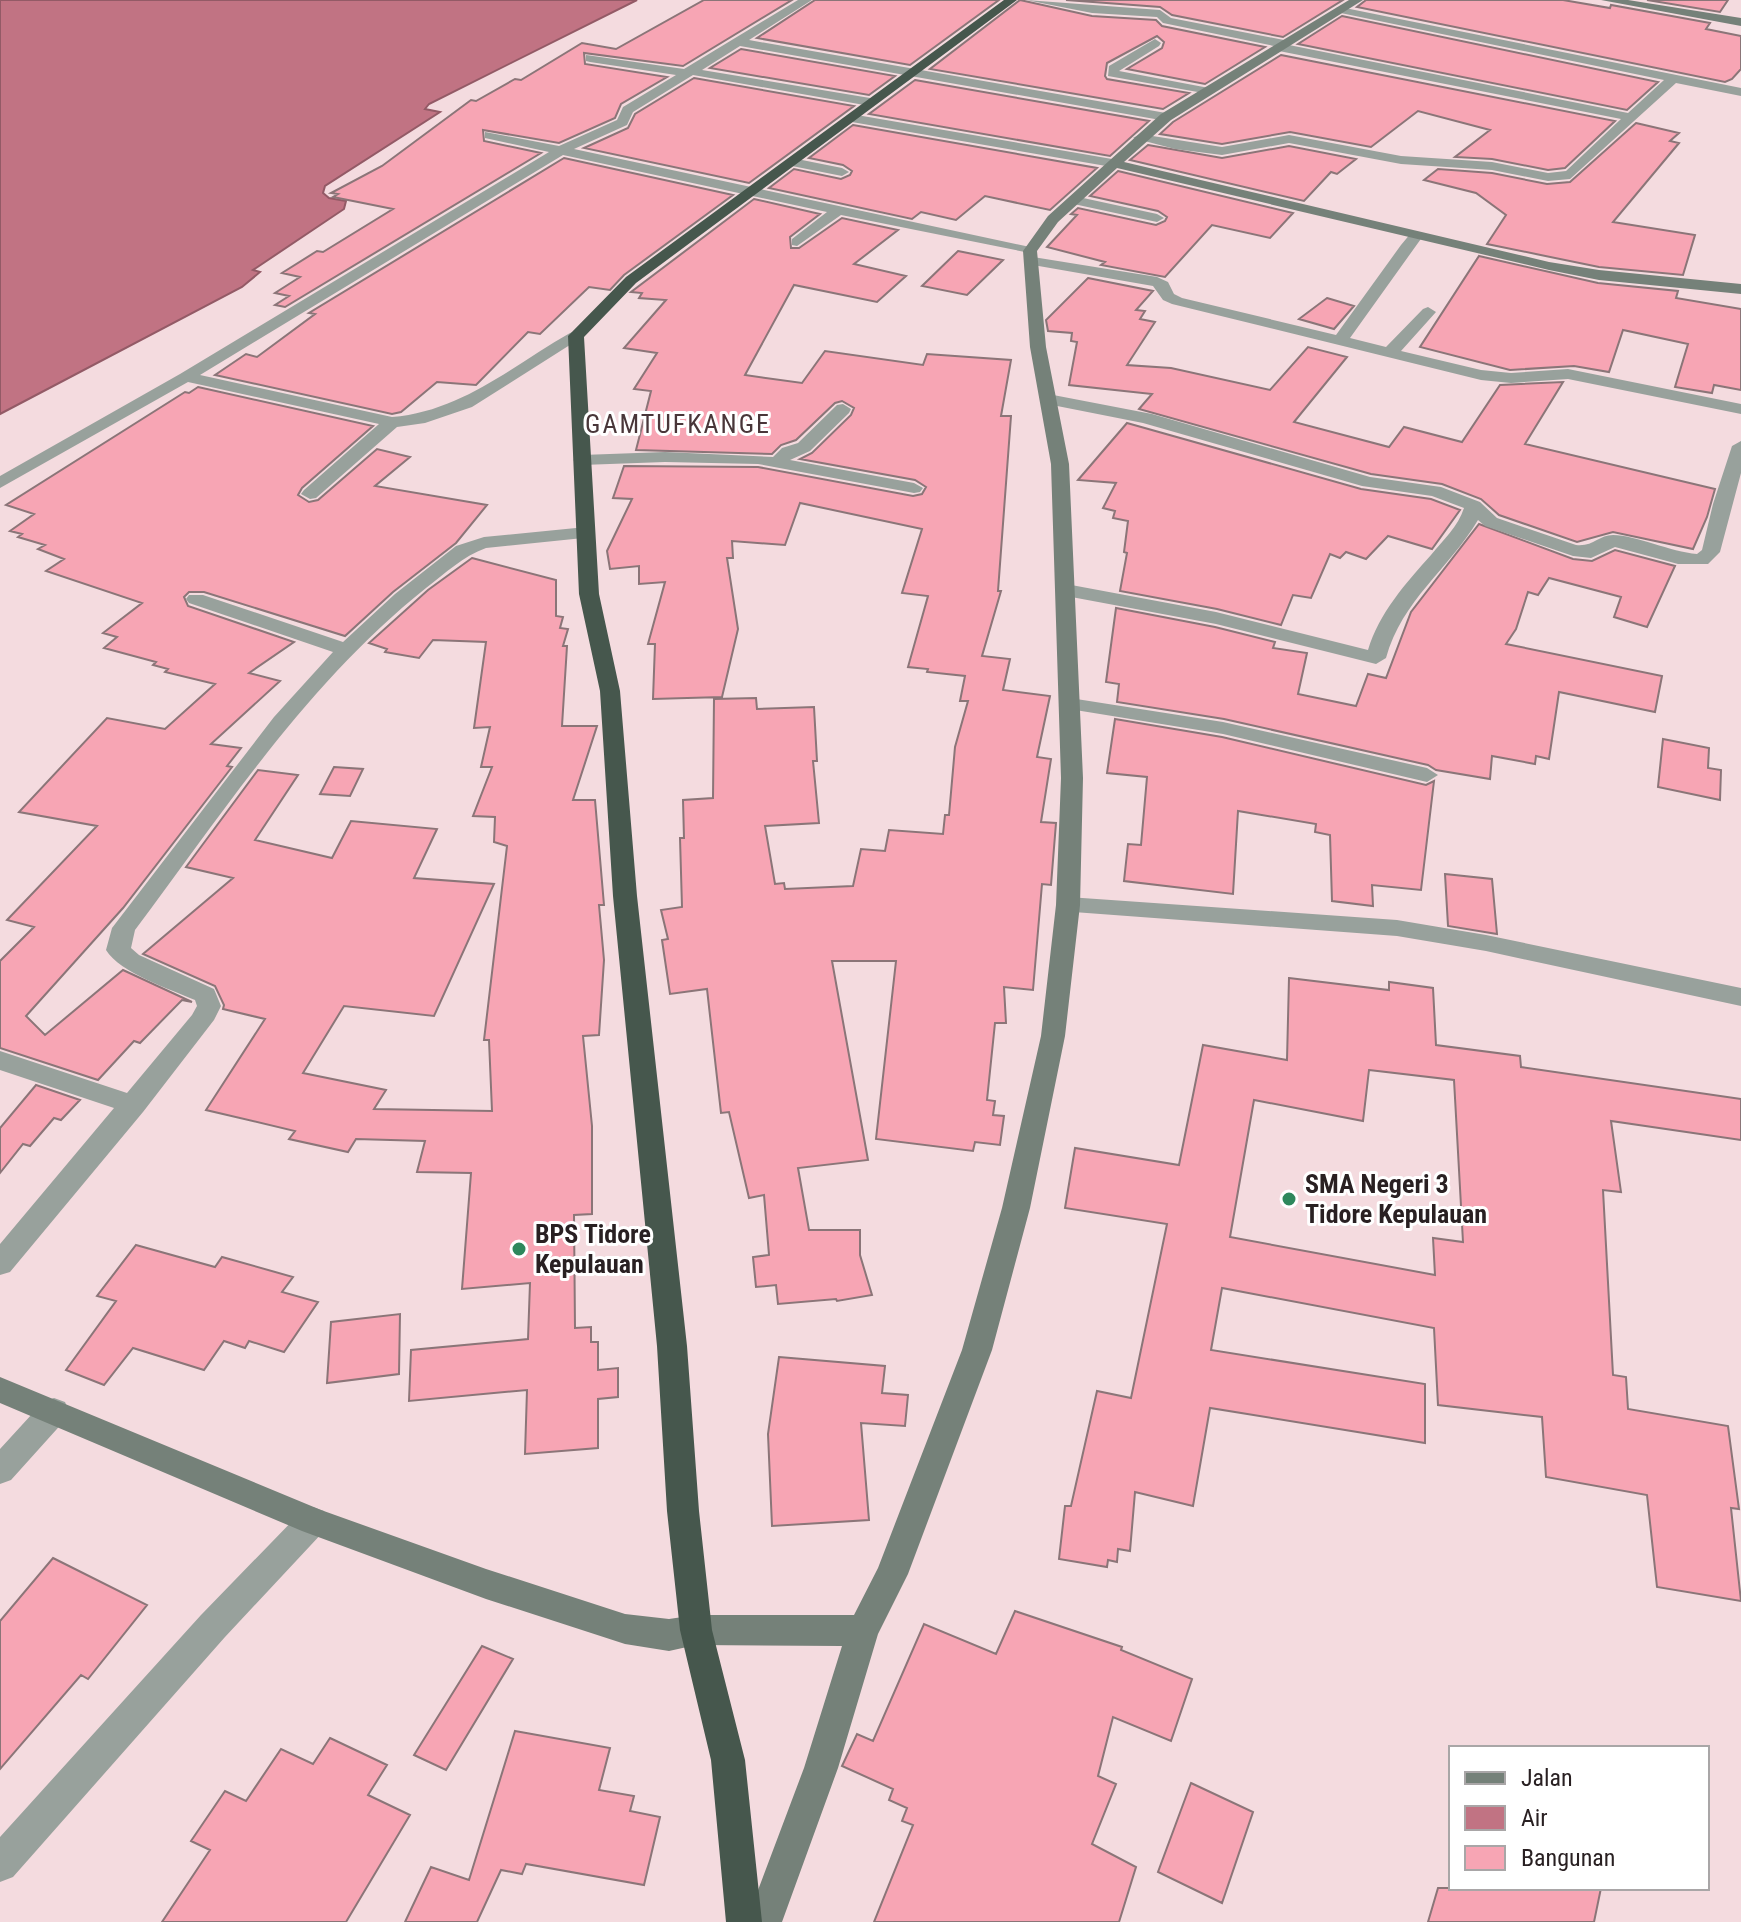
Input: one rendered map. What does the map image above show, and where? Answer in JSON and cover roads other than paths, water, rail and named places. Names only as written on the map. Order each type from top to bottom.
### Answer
[{"type":"highway","points":[[744,1922],[728,1760],[696,1630],[683,1511],[672,1346],[625,896],[610,691],[589,594],[576,336],[631,280],[1011,0]]},
{"type":"street","points":[[0,483],[186,377],[561,150],[622,122],[628,110],[806,0]]},
{"type":"street","points":[[1032,0],[1099,11],[1160,14],[1167,21],[1629,117]]},
{"type":"street","points":[[1607,0],[1741,22]]},
{"type":"street","points":[[1160,14],[1168,3]]},
{"type":"street","points":[[764,1922],[821,1768],[863,1631],[892,1574],[977,1350],[1016,1208],[1053,1036],[1068,905],[1072,830],[1060,464],[1038,347],[1032,256],[1042,231],[1112,163],[1166,117],[1281,45],[1339,15],[1741,92]]},
{"type":"street","points":[[739,42],[1166,117]]},
{"type":"street","points":[[1155,43],[1121,63],[1112,73],[1205,91]]},
{"type":"street","points":[[590,58],[870,102]]},
{"type":"street","points":[[1140,138],[1222,151],[1243,150],[1270,140],[1289,139],[1401,160],[1492,166],[1557,177],[1575,171],[1674,78]]},
{"type":"street","points":[[851,118],[1112,163],[1262,196],[1416,236],[1599,275],[1741,289]]},
{"type":"street","points":[[490,135],[1157,282],[1163,285],[1168,297],[1177,301],[1496,378],[1553,373],[1588,377],[1741,409]]},
{"type":"street","points":[[792,162],[842,172]]},
{"type":"street","points":[[1074,200],[1157,218]]},
{"type":"street","points":[[797,242],[838,210]]},
{"type":"street","points":[[1341,339],[1378,290],[1389,267],[1416,236]]},
{"type":"street","points":[[1389,354],[1428,312]]},
{"type":"street","points":[[186,377],[392,422],[412,422],[466,406],[548,350],[576,336]]},
{"type":"street","points":[[1048,399],[1146,418],[1368,482],[1435,491],[1474,506],[1491,522],[1573,550],[1591,552],[1613,541],[1678,558],[1701,560],[1711,552],[1722,504],[1741,446]]},
{"type":"street","points":[[778,462],[788,452],[804,447],[843,409]]},
{"type":"street","points":[[310,494],[392,422]]},
{"type":"street","points":[[582,460],[712,457],[778,462],[914,488]]},
{"type":"street","points":[[1066,590],[1229,620],[1376,658],[1380,637],[1416,583],[1469,525],[1474,506]]},
{"type":"street","points":[[0,1264],[202,1020],[209,1006],[205,995],[131,961],[118,950],[124,928],[281,721],[346,650],[402,598],[463,550],[484,543],[586,533]]},
{"type":"street","points":[[196,599],[346,650]]},
{"type":"street","points":[[1070,704],[1223,728],[1427,775]]},
{"type":"street","points":[[1068,905],[1397,928],[1486,943],[1741,997]]},
{"type":"street","points":[[0,1060],[134,1105]]},
{"type":"street","points":[[0,1390],[313,1521],[486,1584],[625,1629],[669,1635],[696,1630],[863,1631]]},
{"type":"street","points":[[0,1470],[54,1411]]},
{"type":"street","points":[[0,1864],[213,1626],[313,1521]]},
{"type":"water","points":[[0,0],[637,0],[429,104],[425,109],[440,112],[325,186],[323,193],[329,198],[346,201],[344,209],[253,270],[260,272],[242,287],[0,414]]},
{"type":"place","name":"SMA Negeri 3 Tidore Kepulauan","points":[[1289,1199]]},
{"type":"place","name":"BPS Tidore Kepulauan","points":[[519,1249]]},
{"type":"district","name":"GAMTUFKANGE","points":[[678,424]]}]
